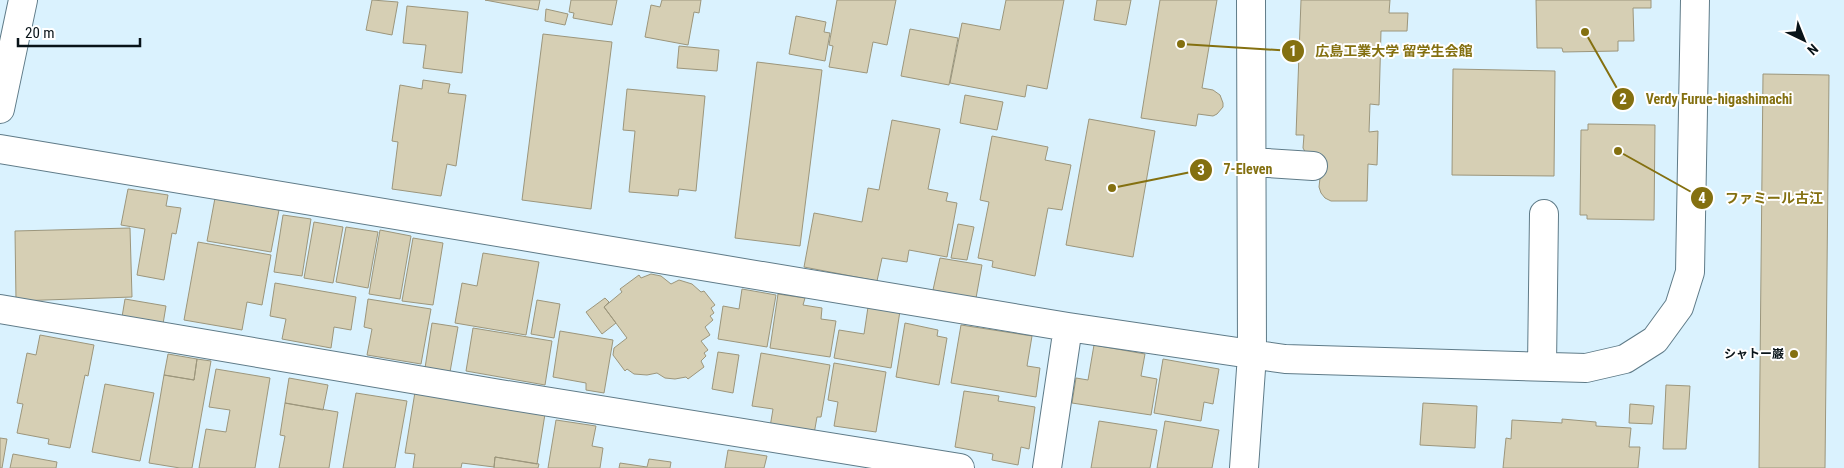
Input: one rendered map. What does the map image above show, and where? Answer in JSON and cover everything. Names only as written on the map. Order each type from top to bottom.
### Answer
[{"type":"street","points":[[0,110],[23,0]]},
{"type":"street","points":[[1244,468],[1252,355],[1251,0]]},
{"type":"street","points":[[0,149],[1068,328],[1252,355],[1285,358],[1586,368],[1625,359],[1655,340],[1679,307],[1690,272],[1695,0]]},
{"type":"street","points":[[1252,162],[1313,166]]},
{"type":"street","points":[[1542,366],[1544,214]]},
{"type":"street","points":[[0,309],[490,392],[960,468]]},
{"type":"street","points":[[1047,468],[1068,328]]},
{"type":"building","points":[[372,0],[398,2],[392,35],[366,30]]},
{"type":"building","points":[[485,0],[540,0],[538,10]]},
{"type":"building","points":[[571,0],[617,0],[612,25],[573,18],[574,13],[569,12]]},
{"type":"building","points":[[662,0],[701,0],[699,13],[694,12],[688,45],[645,37],[651,5],[660,7]]},
{"type":"building","points":[[837,0],[896,0],[887,45],[873,42],[867,73],[829,67],[833,46],[829,45]]},
{"type":"building","points":[[1006,0],[1064,0],[1047,89],[1027,85],[1025,97],[950,83],[962,23],[1000,30]]},
{"type":"building","points":[[1097,0],[1131,0],[1126,25],[1094,20]]},
{"type":"building","points":[[1160,0],[1217,0],[1202,88],[1213,90],[1220,95],[1223,107],[1213,116],[1198,114],[1196,126],[1141,118]]},
{"type":"building","points":[[1301,0],[1390,0],[1389,13],[1408,13],[1407,31],[1381,31],[1379,105],[1370,104],[1369,132],[1378,131],[1377,165],[1368,164],[1367,201],[1331,201],[1325,198],[1319,187],[1320,178],[1313,178],[1313,166],[1303,148],[1304,135],[1296,135]]},
{"type":"building","points":[[1536,0],[1651,0],[1651,8],[1633,8],[1634,41],[1618,41],[1618,51],[1563,52],[1562,48],[1537,48]]},
{"type":"building","points":[[407,6],[468,12],[462,73],[423,68],[426,45],[403,43]]},
{"type":"building","points":[[546,9],[568,14],[565,25],[545,21]]},
{"type":"building","points":[[796,16],[826,22],[824,32],[830,33],[825,61],[789,54]]},
{"type":"building","points":[[910,29],[958,38],[949,85],[901,76]]},
{"type":"building","points":[[543,34],[612,42],[591,209],[522,200]]},
{"type":"building","points":[[679,46],[719,50],[717,71],[677,68]]},
{"type":"building","points":[[757,62],[822,70],[800,246],[735,238]]},
{"type":"building","points":[[1453,69],[1555,71],[1554,176],[1452,175]]},
{"type":"building","name":"シャトー巌","points":[[1763,74],[1829,75],[1825,468],[1759,468]]},
{"type":"building","points":[[423,80],[450,84],[448,93],[466,95],[456,166],[447,164],[441,196],[392,189],[398,142],[392,141],[400,85],[422,89]]},
{"type":"building","points":[[627,89],[705,96],[696,191],[679,189],[678,196],[629,192],[635,131],[623,130]]},
{"type":"building","points":[[965,95],[1003,102],[997,130],[960,123]]},
{"type":"building","points":[[1089,119],[1155,131],[1133,257],[1066,245]]},
{"type":"building","points":[[892,120],[940,129],[928,189],[948,193],[946,201],[957,203],[947,257],[909,250],[907,262],[882,258],[877,281],[804,267],[814,213],[862,222],[868,188],[879,190]]},
{"type":"building","points":[[1588,124],[1655,125],[1654,220],[1587,219],[1587,215],[1580,215],[1581,130],[1588,130]]},
{"type":"building","points":[[992,136],[1048,147],[1045,160],[1071,165],[1062,210],[1048,208],[1035,276],[992,267],[993,261],[978,258],[989,202],[980,200]]},
{"type":"building","points":[[128,189],[168,195],[166,206],[181,208],[176,234],[172,233],[164,280],[137,275],[145,229],[121,225]]},
{"type":"building","points":[[215,198],[279,210],[271,252],[207,241]]},
{"type":"building","points":[[283,215],[311,219],[302,276],[274,272]]},
{"type":"building","points":[[314,222],[343,227],[333,283],[304,278]]},
{"type":"building","points":[[958,224],[974,227],[967,260],[951,258]]},
{"type":"building","points":[[346,227],[378,232],[368,288],[336,282]]},
{"type":"building","points":[[130,228],[132,297],[16,301],[15,231]]},
{"type":"building","points":[[380,230],[411,236],[400,299],[369,294]]},
{"type":"building","points":[[413,238],[443,243],[433,305],[402,301]]},
{"type":"building","points":[[198,242],[271,255],[262,305],[247,302],[242,330],[184,320]]},
{"type":"building","points":[[483,253],[539,262],[526,335],[455,323],[462,283],[477,286]]},
{"type":"building","points":[[940,258],[982,265],[976,298],[933,290]]},
{"type":"building","points":[[651,274],[661,276],[671,284],[679,280],[692,284],[701,292],[704,291],[715,305],[711,308],[714,313],[710,316],[713,320],[705,327],[710,335],[701,341],[708,350],[704,353],[706,356],[701,361],[704,367],[688,379],[686,377],[665,378],[657,373],[647,375],[634,374],[627,369],[625,371],[613,355],[614,348],[627,338],[604,307],[622,292],[620,289],[639,275],[641,278]]},
{"type":"building","points":[[275,283],[356,297],[351,330],[334,327],[331,348],[282,339],[286,319],[270,316]]},
{"type":"building","points":[[742,289],[776,295],[767,347],[718,339],[723,306],[739,309]]},
{"type":"building","points":[[778,294],[805,298],[803,305],[822,308],[821,319],[836,321],[830,357],[770,348]]},
{"type":"building","points":[[605,298],[609,302],[604,307],[616,323],[602,334],[586,312]]},
{"type":"building","points":[[125,299],[166,306],[163,324],[122,317]]},
{"type":"building","points":[[368,299],[431,309],[421,364],[367,355],[372,329],[364,327]]},
{"type":"building","points":[[537,300],[560,304],[554,338],[531,334]]},
{"type":"building","points":[[868,307],[900,311],[891,368],[834,358],[839,330],[864,334]]},
{"type":"building","points":[[432,323],[458,327],[450,372],[425,368]]},
{"type":"building","points":[[905,323],[938,330],[937,336],[947,338],[939,385],[896,377]]},
{"type":"building","points":[[961,325],[1032,336],[1027,366],[1040,368],[1036,397],[951,383]]},
{"type":"building","points":[[473,328],[552,341],[545,385],[466,371]]},
{"type":"building","points":[[560,331],[613,340],[604,393],[586,390],[586,383],[553,377]]},
{"type":"building","points":[[40,335],[94,345],[88,376],[85,375],[70,448],[48,444],[49,439],[17,433],[23,404],[17,403],[27,353],[36,355]]},
{"type":"building","points":[[1094,345],[1145,354],[1141,376],[1157,379],[1151,415],[1072,403],[1076,378],[1088,380]]},
{"type":"building","points":[[718,352],[739,355],[733,393],[712,389]]},
{"type":"building","points":[[761,353],[830,365],[821,417],[817,417],[814,434],[770,427],[773,409],[752,406]]},
{"type":"building","points":[[168,354],[197,359],[194,380],[164,375]]},
{"type":"building","points":[[197,359],[211,361],[192,468],[149,463],[164,375],[194,380]]},
{"type":"building","points":[[1163,359],[1219,369],[1213,404],[1204,402],[1201,421],[1154,413]]},
{"type":"building","points":[[834,363],[886,372],[876,432],[834,426],[838,402],[828,400]]},
{"type":"building","points":[[216,369],[270,378],[255,468],[199,468],[206,429],[226,432],[230,410],[209,407]]},
{"type":"building","points":[[289,378],[328,385],[323,410],[285,403]]},
{"type":"building","points":[[105,384],[154,393],[140,461],[92,452]]},
{"type":"building","points":[[1666,385],[1690,386],[1686,449],[1663,449]]},
{"type":"building","points":[[964,391],[999,396],[998,401],[1035,407],[1029,449],[1021,447],[1018,465],[992,460],[993,454],[955,447]]},
{"type":"building","points":[[415,392],[545,414],[537,464],[495,457],[494,467],[462,463],[461,468],[413,468],[415,454],[405,453]]},
{"type":"building","points":[[356,393],[407,401],[395,468],[343,468]]},
{"type":"building","points":[[285,403],[338,412],[329,468],[279,468],[285,436],[280,435]]},
{"type":"building","points":[[1423,403],[1477,406],[1475,448],[1420,445]]},
{"type":"building","points":[[1630,404],[1654,406],[1652,424],[1629,423]]},
{"type":"building","points":[[1562,419],[1596,422],[1596,426],[1631,428],[1629,447],[1640,447],[1638,468],[1503,468],[1506,438],[1511,439],[1512,420],[1562,423]]},
{"type":"building","points":[[556,420],[596,426],[592,446],[603,448],[600,468],[548,468]]},
{"type":"building","points":[[1099,421],[1157,430],[1150,468],[1091,468]]},
{"type":"building","points":[[1165,421],[1219,430],[1212,468],[1157,468]]},
{"type":"building","points":[[0,438],[7,439],[2,468],[0,468]]},
{"type":"building","points":[[728,450],[767,456],[764,468],[725,468]]},
{"type":"building","points":[[13,454],[57,462],[56,468],[10,468]]},
{"type":"building","points":[[495,457],[539,464],[538,468],[494,468]]},
{"type":"building","points":[[649,459],[671,462],[670,468],[619,468],[620,463],[647,467]]},
{"type":"place","name":"Verdy Furue-higashimachi","points":[[1585,32]]},
{"type":"place","name":"広島工業大学 留学生会館","points":[[1181,44]]},
{"type":"place","name":"ファミール古江","points":[[1618,151]]},
{"type":"place","name":"7-Eleven","points":[[1112,188]]},
{"type":"place","name":"シャトー巌","points":[[1794,354]]}]
